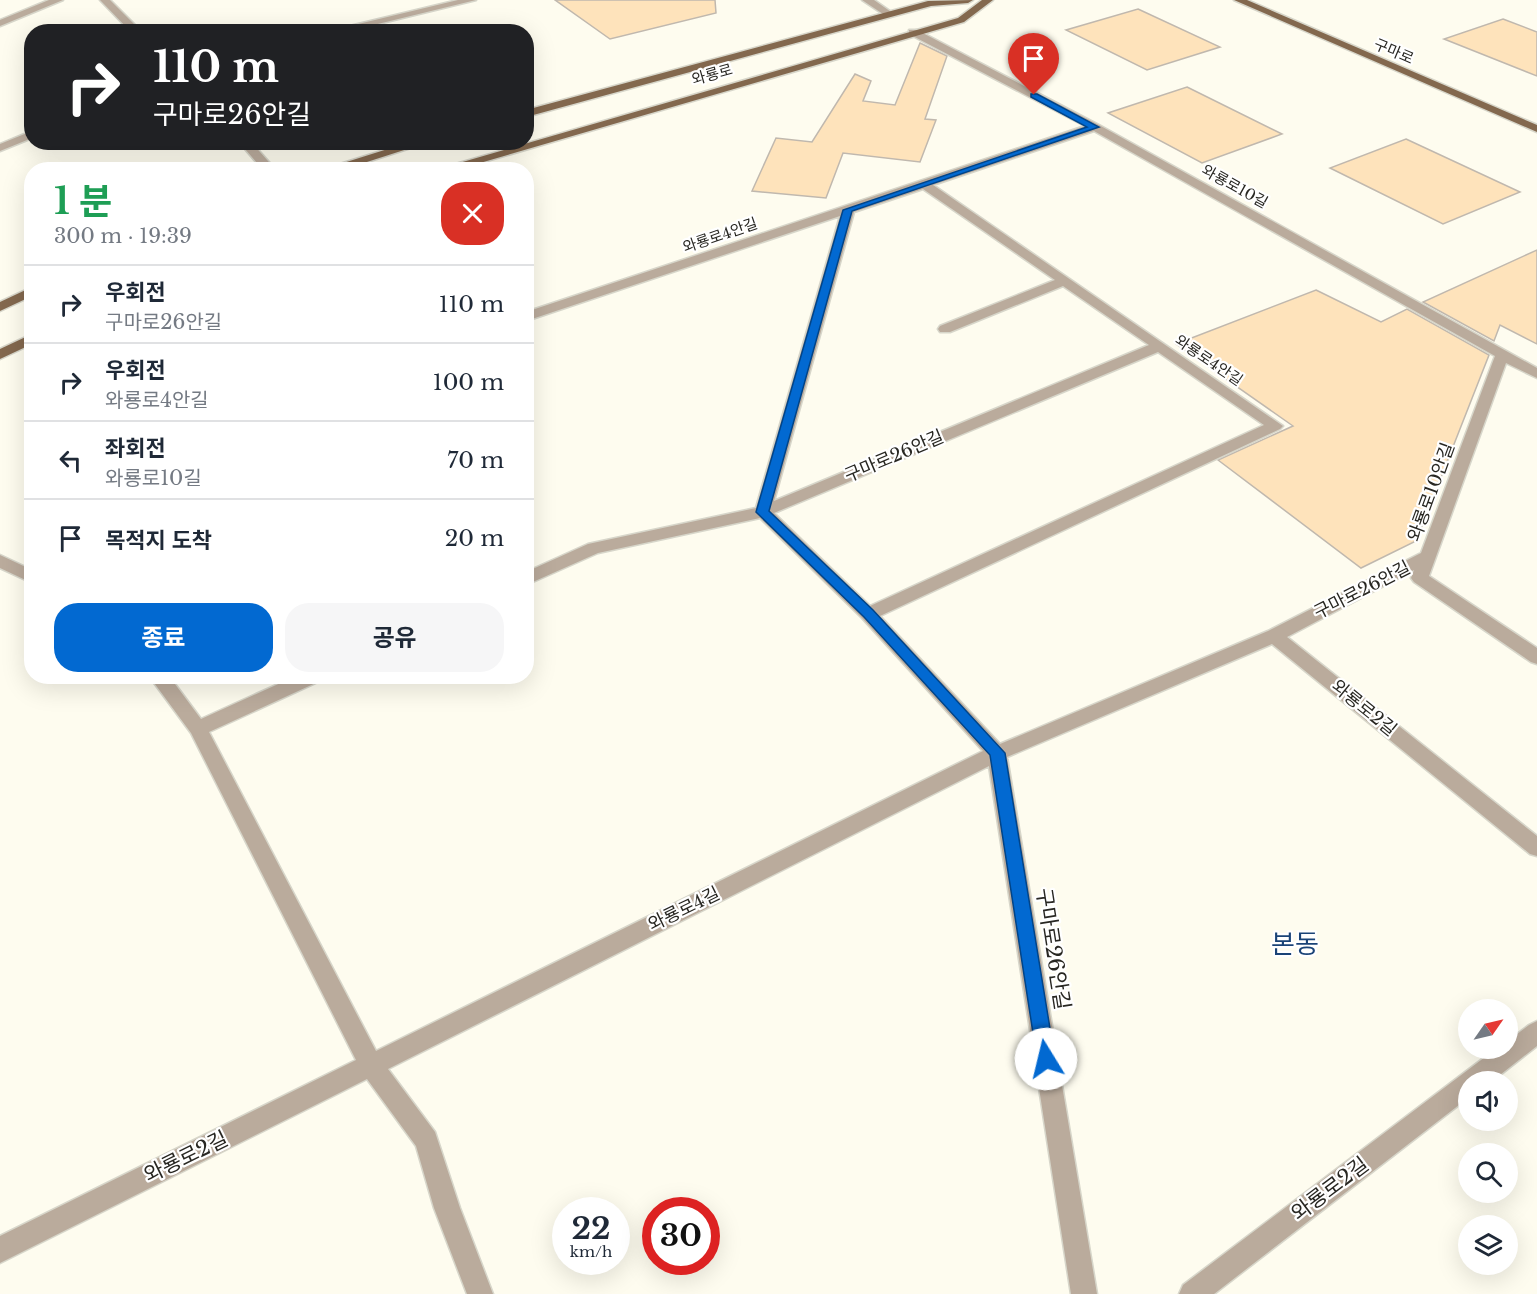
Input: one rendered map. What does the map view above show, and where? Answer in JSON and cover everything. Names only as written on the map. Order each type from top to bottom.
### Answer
[{"type":"main road","name":"와룡로","points":[[534,112],[931,3],[969,0]]},
{"type":"main road","name":"와룡로","points":[[534,143],[961,20],[988,0]]},
{"type":"main road","name":"구마로","points":[[1239,0],[1537,129]]},
{"type":"main road","points":[[355,162],[396,150]]},
{"type":"main road","name":"와룡로","points":[[469,162],[510,150]]},
{"type":"main road","points":[[0,308],[24,295]]},
{"type":"main road","points":[[0,356],[24,342]]},
{"type":"street","points":[[0,23],[58,0]]},
{"type":"street","points":[[105,0],[129,24]]},
{"type":"street","points":[[365,24],[471,0]]},
{"type":"street","points":[[867,0],[889,14]]},
{"type":"street","name":"와룡로10길","points":[[913,33],[1095,127],[1537,375]]},
{"type":"street","name":"와룡로4안길","points":[[534,315],[1095,127]]},
{"type":"street","points":[[0,148],[24,138]]},
{"type":"street","points":[[251,150],[263,162]]},
{"type":"street","name":"와룡로4안길","points":[[868,614],[1275,426],[924,184]]},
{"type":"street","points":[[763,512],[848,210]]},
{"type":"street","points":[[945,329],[1065,282]]},
{"type":"street","name":"구마로26안길","points":[[763,512],[1159,346]]},
{"type":"street","name":"와룡로10안길","points":[[1502,355],[1420,578],[1537,657]]},
{"type":"street","points":[[534,575],[594,548],[763,512]]},
{"type":"street","points":[[763,512],[868,614],[997,753]]},
{"type":"street","name":"구마로26안길","points":[[1084,1294],[997,753],[1274,636],[1428,556]]},
{"type":"street","points":[[0,561],[24,573]]},
{"type":"street","name":"와룡로2길","points":[[1274,636],[1537,848]]},
{"type":"street","points":[[164,684],[198,729],[371,1065],[426,1140],[447,1208],[480,1294]]},
{"type":"street","points":[[198,729],[296,684]]},
{"type":"street","name":"와룡로4길","points":[[371,1065],[997,753]]},
{"type":"street","name":"와룡로2길","points":[[1486,1071],[1537,1032]]},
{"type":"street","name":"와룡로2길","points":[[0,1250],[371,1065]]},
{"type":"street","name":"와룡로2길","points":[[1192,1294],[1458,1092]]},
{"type":"building","points":[[555,0],[715,0],[716,13],[610,39]]},
{"type":"building","points":[[1138,9],[1220,47],[1147,70],[1066,30]]},
{"type":"building","points":[[1503,19],[1537,32],[1537,76],[1444,39]]},
{"type":"building","points":[[920,43],[947,56],[925,119],[936,120],[920,162],[843,153],[826,198],[752,191],[776,138],[812,142],[855,74],[871,81],[863,101],[895,105]]},
{"type":"building","points":[[1187,87],[1282,134],[1202,163],[1108,113]]},
{"type":"building","points":[[1406,139],[1520,192],[1443,224],[1330,168]]},
{"type":"building","points":[[1537,250],[1537,344],[1500,325],[1494,341],[1423,302]]},
{"type":"building","points":[[1316,290],[1381,322],[1407,309],[1489,355],[1416,541],[1361,568],[1218,460],[1293,426],[1176,344]]},
{"type":"district","name":"본동","points":[[1295,944]]},
{"type":"route","points":[[1034,95],[1095,127],[848,210],[763,512],[868,614],[997,753],[1046,1059]]}]
